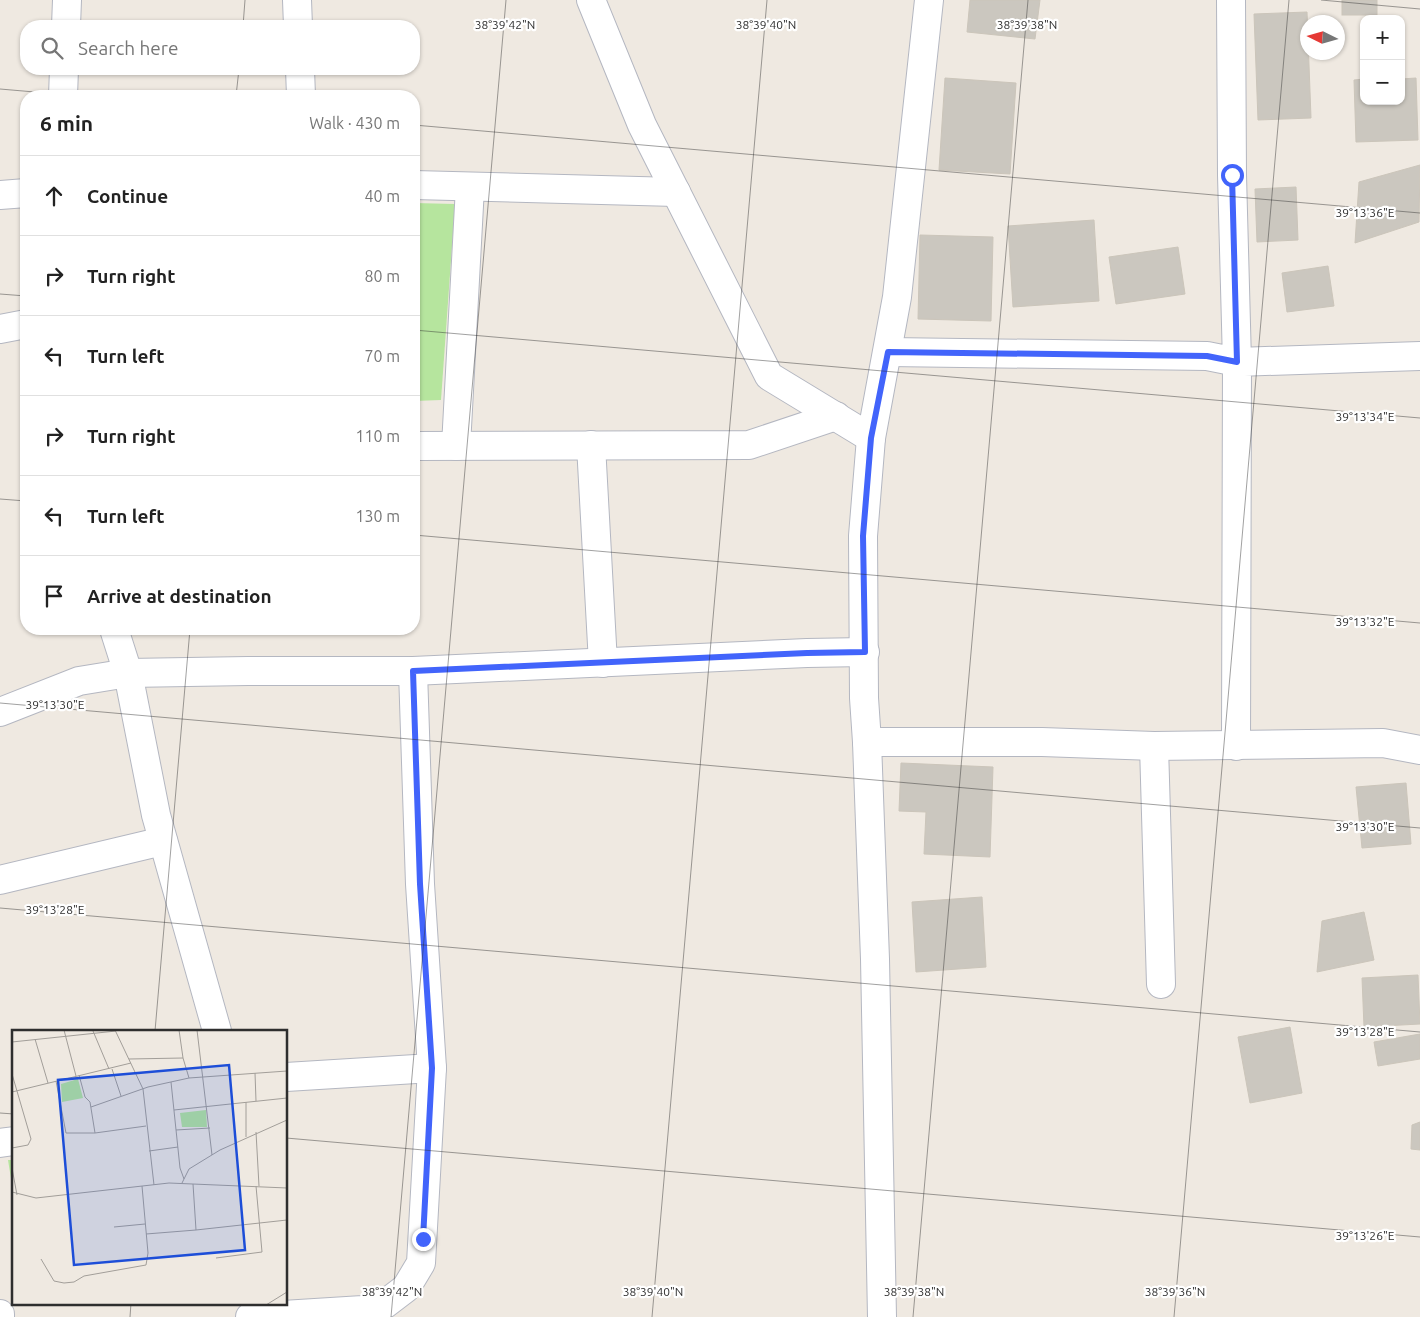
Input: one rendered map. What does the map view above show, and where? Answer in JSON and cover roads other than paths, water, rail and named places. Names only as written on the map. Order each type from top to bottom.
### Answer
[{"type":"street","points":[[66,20],[67,0]]},
{"type":"street","points":[[297,0],[298,20]]},
{"type":"street","points":[[591,0],[642,124],[769,376],[871,438]]},
{"type":"street","points":[[882,1317],[875,959],[864,698],[863,536],[871,438],[897,297],[930,0]]},
{"type":"street","points":[[1232,0],[1232,175],[1237,362],[1236,746]]},
{"type":"street","points":[[64,75],[64,90]]},
{"type":"street","points":[[300,75],[301,90]]},
{"type":"street","points":[[420,185],[676,192]]},
{"type":"street","points":[[456,446],[470,186]]},
{"type":"street","points":[[0,195],[20,193]]},
{"type":"street","points":[[0,329],[20,325]]},
{"type":"street","points":[[888,352],[1207,356],[1237,362],[1420,356]]},
{"type":"street","points":[[420,446],[750,445],[836,416]]},
{"type":"street","points":[[592,445],[603,663]]},
{"type":"street","points":[[116,635],[128,673],[156,815],[217,1030]]},
{"type":"street","points":[[0,712],[79,681],[128,673],[413,671],[865,652]]},
{"type":"street","points":[[250,1317],[362,1310],[385,1304],[406,1288],[421,1263],[432,1068],[420,884],[413,671]]},
{"type":"street","points":[[867,742],[1042,742],[1154,746],[1383,743],[1420,750]]},
{"type":"street","points":[[1154,746],[1161,984]]},
{"type":"street","points":[[0,880],[163,841]]},
{"type":"street","points":[[288,1077],[432,1068]]}]
